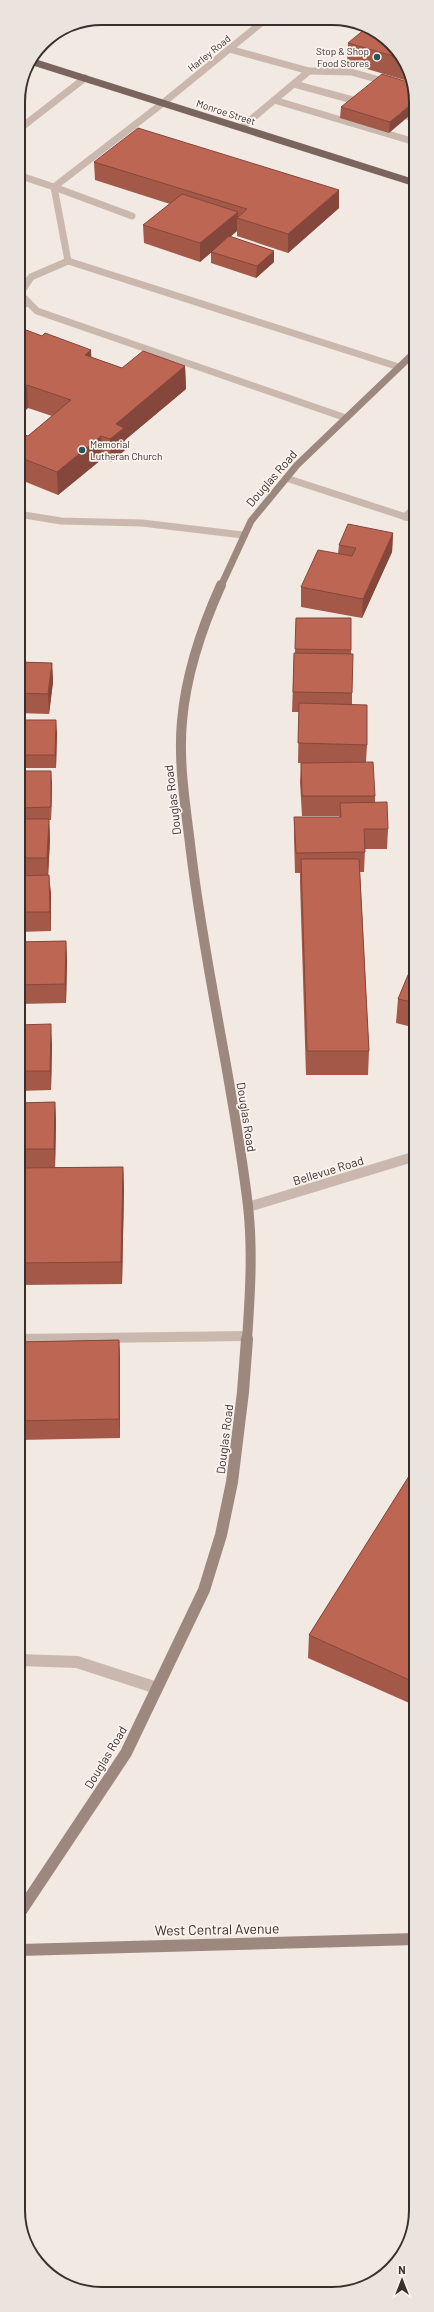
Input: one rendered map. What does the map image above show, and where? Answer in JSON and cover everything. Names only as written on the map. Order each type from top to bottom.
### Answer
[{"type":"main road","name":"Monroe Street","points":[[35,63],[409,179]]},
{"type":"street","name":"Harley Road","points":[[54,187],[163,103],[259,25]]},
{"type":"street","points":[[230,49],[309,71],[351,72],[394,84]]},
{"type":"street","points":[[242,127],[309,71]]},
{"type":"street","points":[[25,125],[85,78]]},
{"type":"street","points":[[294,84],[360,102]]},
{"type":"street","points":[[274,100],[409,140]]},
{"type":"street","points":[[25,177],[132,216]]},
{"type":"street","points":[[54,187],[68,261]]},
{"type":"street","points":[[25,286],[31,276],[68,261],[269,327],[399,367]]},
{"type":"street","points":[[25,299],[37,311],[346,418]]},
{"type":"street","name":"Douglas Road","points":[[25,1905],[126,1753],[204,1590],[221,1535],[232,1482],[243,1392],[251,1277],[248,1207],[199,918],[180,759],[182,720],[188,682],[208,614],[243,535],[268,499],[286,478],[409,358]]},
{"type":"street","points":[[286,478],[409,518]]},
{"type":"street","points":[[405,516],[409,512]]},
{"type":"street","points":[[25,515],[61,521],[142,523],[243,535]]},
{"type":"street","name":"Bellevue Road","points":[[248,1207],[409,1158]]},
{"type":"street","points":[[25,1339],[247,1336]]},
{"type":"street","points":[[25,1660],[77,1662],[156,1688]]},
{"type":"street","name":"West Central Avenue","points":[[25,1950],[409,1940]]},
{"type":"building","points":[[362,31],[371,35],[387,47],[394,56],[348,43]]},
{"type":"building","points":[[382,74],[406,81],[409,106],[390,122],[341,107]]},
{"type":"building","points":[[138,128],[339,190],[288,234],[237,218],[247,209],[94,162]]},
{"type":"building","points":[[182,194],[238,212],[200,243],[143,225]]},
{"type":"building","points":[[229,236],[274,251],[257,266],[211,252]]},
{"type":"building","points":[[25,330],[42,336],[45,333],[91,350],[85,355],[122,368],[143,351],[185,366],[116,424],[124,428],[110,439],[101,436],[57,472],[25,459],[25,435],[28,436],[71,400],[27,385],[25,387]]},
{"type":"building","points":[[348,524],[393,533],[363,599],[301,587],[318,550],[352,556],[356,548],[339,545]]},
{"type":"building","points":[[296,618],[351,618],[351,650],[295,649]]},
{"type":"building","points":[[294,653],[353,654],[352,693],[293,692]]},
{"type":"building","points":[[25,662],[52,663],[48,694],[25,693]]},
{"type":"building","points":[[299,703],[367,705],[367,745],[298,743]]},
{"type":"building","points":[[25,720],[56,720],[55,755],[25,755]]},
{"type":"building","points":[[373,762],[375,796],[302,796],[301,763]]},
{"type":"building","points":[[25,771],[51,771],[51,807],[25,808]]},
{"type":"building","points":[[387,802],[388,829],[364,829],[365,852],[296,853],[294,817],[341,817],[340,803]]},
{"type":"building","points":[[25,819],[49,819],[47,858],[25,858]]},
{"type":"building","points":[[301,859],[359,859],[369,1051],[307,1051]]},
{"type":"building","points":[[49,875],[50,912],[25,912],[25,876]]},
{"type":"building","points":[[66,941],[65,984],[25,985],[25,942]]},
{"type":"building","points":[[409,973],[409,1001],[398,999]]},
{"type":"building","points":[[51,1024],[50,1071],[25,1071],[25,1025]]},
{"type":"building","points":[[55,1102],[54,1149],[25,1149],[25,1103]]},
{"type":"building","points":[[123,1167],[121,1262],[25,1263],[25,1168]]},
{"type":"building","points":[[119,1340],[119,1419],[25,1421],[25,1342]]},
{"type":"building","points":[[409,1476],[409,1680],[309,1635]]},
{"type":"place","name":"Stop & Shop Food Stores","points":[[377,57]]},
{"type":"place","name":"Memorial Lutheran Church","points":[[82,450]]}]
